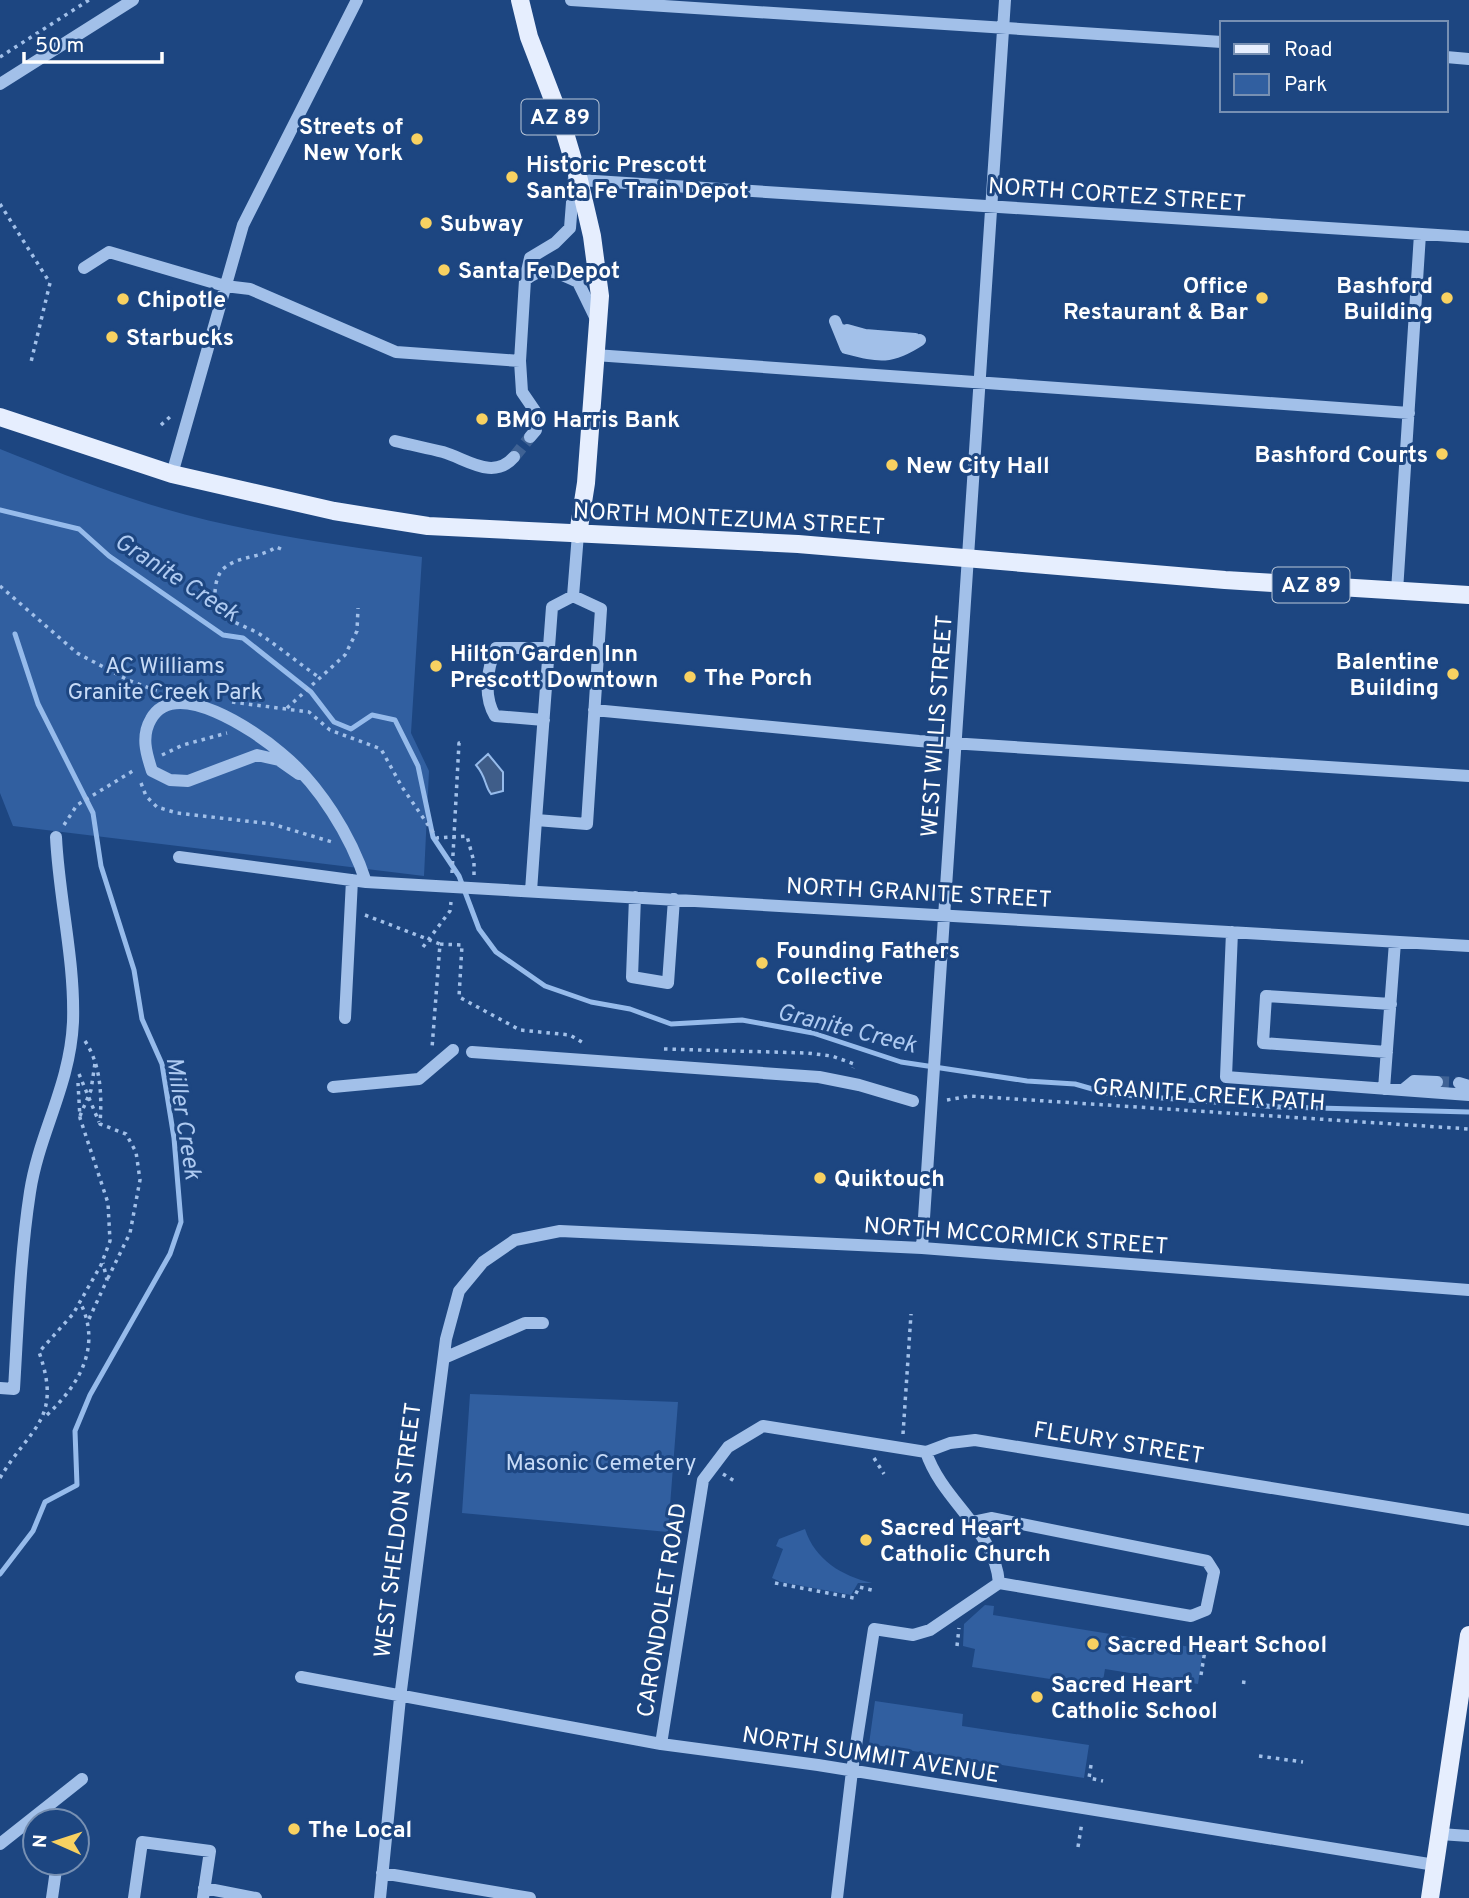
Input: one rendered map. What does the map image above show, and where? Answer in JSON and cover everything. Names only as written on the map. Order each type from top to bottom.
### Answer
[{"type":"main road","name":"AZ 89","points":[[520,0],[529,37],[562,123],[577,173],[592,236],[600,296],[586,483],[578,534]]},
{"type":"main road","name":"NORTH MONTEZUMA STREET","points":[[1,418],[172,474],[334,511],[428,526],[628,534],[1469,595]]},
{"type":"main road","points":[[1430,1898],[1469,1635]]},
{"type":"street","points":[[0,84],[133,0]]},
{"type":"street","points":[[172,474],[243,225],[357,0]]},
{"type":"street","points":[[571,0],[1220,42]]},
{"type":"street","name":"WEST WILLIS STREET","points":[[922,1248],[1005,0]]},
{"type":"street","points":[[1448,57],[1469,59]]},
{"type":"street","points":[[530,437],[536,430],[535,411],[522,392],[520,361],[525,280],[530,258],[555,243],[570,228],[577,173]]},
{"type":"street","name":"NORTH CORTEZ STREET","points":[[577,173],[762,193],[1469,237]]},
{"type":"street","points":[[1396,591],[1420,234]]},
{"type":"street","points":[[84,268],[109,252],[225,286],[250,289],[396,352],[520,361]]},
{"type":"street","points":[[525,280],[537,271],[547,269],[578,282],[598,323]]},
{"type":"street","points":[[835,321],[848,340],[864,344],[898,346],[920,340]]},
{"type":"street","points":[[595,355],[980,380],[1409,413]]},
{"type":"street","points":[[395,441],[446,453],[467,463],[491,469],[507,465],[514,457]]},
{"type":"street","points":[[573,596],[578,534]]},
{"type":"street","points":[[531,891],[552,607],[573,596]]},
{"type":"street","points":[[536,820],[587,824],[601,609],[573,596]]},
{"type":"street","points":[[544,720],[495,716],[488,704],[489,663],[496,648],[549,648]]},
{"type":"street","points":[[299,774],[279,760],[257,755],[188,781],[170,780],[152,771],[145,751],[146,727],[156,710],[168,703],[185,701],[204,707],[242,727],[282,753],[327,802],[351,846],[366,882]]},
{"type":"street","points":[[594,710],[956,743],[1469,776]]},
{"type":"street","points":[[0,1388],[14,1389],[30,1190],[64,1084],[73,1024],[72,967],[58,887],[61,835]]},
{"type":"street","name":"NORTH GRANITE STREET","points":[[179,857],[366,882],[1469,946]]},
{"type":"street","points":[[345,1018],[352,880]]},
{"type":"street","points":[[635,897],[632,977],[668,983],[674,899]]},
{"type":"street","points":[[1232,932],[1226,1077],[1469,1096]]},
{"type":"street","points":[[1384,1089],[1395,942]]},
{"type":"street","points":[[1387,1052],[1263,1043],[1266,996],[1391,1004]]},
{"type":"street","points":[[333,1087],[419,1079],[453,1051]]},
{"type":"street","points":[[472,1052],[819,1077],[859,1085],[913,1101]]},
{"type":"street","points":[[1403,1090],[1414,1081],[1437,1082]]},
{"type":"street","name":"NORTH MCCORMICK STREET","points":[[560,1231],[922,1248],[1469,1290]]},
{"type":"street","name":"WEST SHELDON STREET","points":[[380,1898],[400,1698],[444,1358],[459,1291],[483,1262],[515,1240],[560,1231]]},
{"type":"street","points":[[444,1358],[525,1323],[542,1324]]},
{"type":"street","name":"FLEURY STREET","points":[[763,1426],[926,1452],[950,1443],[975,1440],[1469,1520]]},
{"type":"street","name":"CARONDOLET ROAD","points":[[661,1744],[703,1480],[729,1447],[763,1426]]},
{"type":"street","points":[[926,1452],[935,1477],[986,1542],[997,1567],[999,1583]]},
{"type":"street","points":[[837,1898],[852,1771],[874,1629],[913,1636],[930,1630],[999,1583],[1191,1616],[1206,1610],[1214,1572],[1207,1561],[991,1518],[972,1522]]},
{"type":"street","name":"NORTH SUMMIT AVENUE","points":[[301,1677],[400,1698],[661,1744],[852,1771],[1435,1865]]},
{"type":"street","points":[[0,1844],[82,1779]]},
{"type":"street","points":[[1440,1834],[1469,1836]]},
{"type":"street","points":[[134,1898],[142,1842],[210,1851],[204,1893],[256,1897]]},
{"type":"street","points":[[382,1873],[530,1898]]},
{"type":"street","points":[[52,1898],[55,1877]]},
{"type":"path","points":[[0,57],[89,0]]},
{"type":"path","points":[[0,204],[50,284],[31,362]]},
{"type":"path","points":[[160,425],[173,414]]},
{"type":"path","points":[[281,549],[276,547],[267,554],[236,559],[220,572],[215,587],[215,603],[231,621],[263,636],[320,678]]},
{"type":"path","points":[[0,586],[77,653],[128,680],[185,701]]},
{"type":"path","points":[[286,708],[345,655],[357,631],[358,608]]},
{"type":"path","points":[[204,707],[219,700],[310,712],[330,730],[382,749],[402,787],[437,838],[467,836],[474,862],[473,888]]},
{"type":"path","points":[[61,835],[77,805],[135,769],[183,745],[242,727]]},
{"type":"path","points":[[452,886],[459,743],[464,744]]},
{"type":"path","points":[[135,769],[146,796],[157,807],[177,813],[272,824],[351,846]]},
{"type":"path","points":[[61,835],[67,821]]},
{"type":"path","points":[[366,882],[365,915],[440,944],[462,944],[458,997],[520,1030],[570,1035],[595,1050]]},
{"type":"path","points":[[423,947],[450,911],[451,899]]},
{"type":"path","points":[[440,944],[432,1049],[453,1051]]},
{"type":"path","points":[[82,1049],[83,1037],[96,1059],[100,1086],[100,1124]]},
{"type":"path","points":[[80,1118],[96,1059]]},
{"type":"path","points":[[0,1478],[45,1416],[67,1395],[86,1361],[89,1320],[130,1233],[140,1180],[136,1152],[126,1134],[100,1124],[87,1100],[79,1072],[80,1118],[101,1179],[110,1218],[110,1241],[103,1261],[80,1302],[39,1352],[48,1377],[45,1416]]},
{"type":"path","name":"GRANITE CREEK PATH","points":[[947,1100],[970,1096],[1469,1129]]},
{"type":"path","points":[[103,1261],[107,1280]]},
{"type":"path","points":[[80,1302],[89,1320]]},
{"type":"path","points":[[903,1434],[911,1314]]},
{"type":"path","points":[[872,1454],[884,1474]]},
{"type":"path","points":[[775,1583],[854,1598],[859,1587],[876,1591]]},
{"type":"path","points":[[957,1646],[959,1623]]},
{"type":"path","points":[[1201,1675],[1205,1650]]},
{"type":"path","points":[[1242,1682],[1250,1683]]},
{"type":"path","points":[[1259,1756],[1303,1762]]},
{"type":"path","points":[[1091,1765],[1089,1778],[1103,1781]]},
{"type":"green space","name":"AC Williams Granite Creek Park","points":[[0,449],[114,493],[202,519],[274,534],[422,557],[411,733],[429,771],[424,876],[13,826],[0,793]]},
{"type":"green space","name":"Masonic Cemetery","points":[[470,1394],[678,1402],[668,1532],[462,1513]]},
{"type":"green space","points":[[805,1529],[815,1550],[831,1565],[850,1576],[872,1583],[858,1583],[851,1595],[772,1578],[783,1549],[776,1546],[779,1539]]},
{"type":"green space","points":[[985,1605],[994,1606],[993,1615],[1203,1649],[1198,1684],[1105,1669],[1102,1687],[972,1667],[975,1649],[963,1646],[964,1624]]},
{"type":"green space","points":[[875,1701],[963,1714],[962,1726],[1089,1745],[1084,1778],[869,1744]]},
{"type":"shaded area","points":[[488,754],[503,772],[503,791],[491,794],[476,765]]},
{"type":"waterway","name":"Granite Creek","points":[[0,510],[79,529],[109,556],[223,635],[243,638],[311,692],[334,722],[351,729],[372,715],[395,720],[418,766],[433,837],[459,876],[479,929],[496,952],[545,986],[591,1002],[630,1009],[671,1024],[742,1020],[813,1033],[901,1062],[1027,1081],[1075,1084],[1110,1094],[1280,1107],[1469,1112]]},
{"type":"waterway","name":"Miller Creek","points":[[0,1574],[33,1531],[45,1502],[77,1485],[75,1431],[90,1395],[170,1254],[181,1222],[174,1138],[162,1064],[142,1019],[134,970],[101,866],[93,813],[38,704],[15,634]]},
{"type":"tunnel","points":[[514,457],[530,437]]},
{"type":"tunnel","points":[[1437,1082],[1459,1083]]},
{"type":"place","name":"Streets of New York","points":[[417,139]]},
{"type":"place","name":"Historic Prescott Santa Fe Train Depot","points":[[512,177]]},
{"type":"place","name":"Subway","points":[[426,223]]},
{"type":"place","name":"Santa Fe Depot","points":[[444,270]]},
{"type":"place","name":"Office Restaurant & Bar","points":[[1262,298]]},
{"type":"place","name":"Bashford Building","points":[[1447,298]]},
{"type":"place","name":"Chipotle","points":[[123,299]]},
{"type":"place","name":"Starbucks","points":[[112,337]]},
{"type":"place","name":"BMO Harris Bank","points":[[482,419]]},
{"type":"place","name":"Bashford Courts","points":[[1442,454]]},
{"type":"place","name":"New City Hall","points":[[892,465]]},
{"type":"place","name":"Hilton Garden Inn Prescott Downtown","points":[[436,666]]},
{"type":"place","name":"Balentine Building","points":[[1453,674]]},
{"type":"place","name":"The Porch","points":[[690,677]]},
{"type":"place","name":"Founding Fathers Collective","points":[[762,963]]},
{"type":"place","name":"Quiktouch","points":[[820,1178]]},
{"type":"place","name":"Sacred Heart Catholic Church","points":[[866,1540]]},
{"type":"place","name":"Sacred Heart School","points":[[1093,1644]]},
{"type":"place","name":"Sacred Heart Catholic School","points":[[1037,1697]]},
{"type":"place","name":"The Local","points":[[294,1829]]}]
